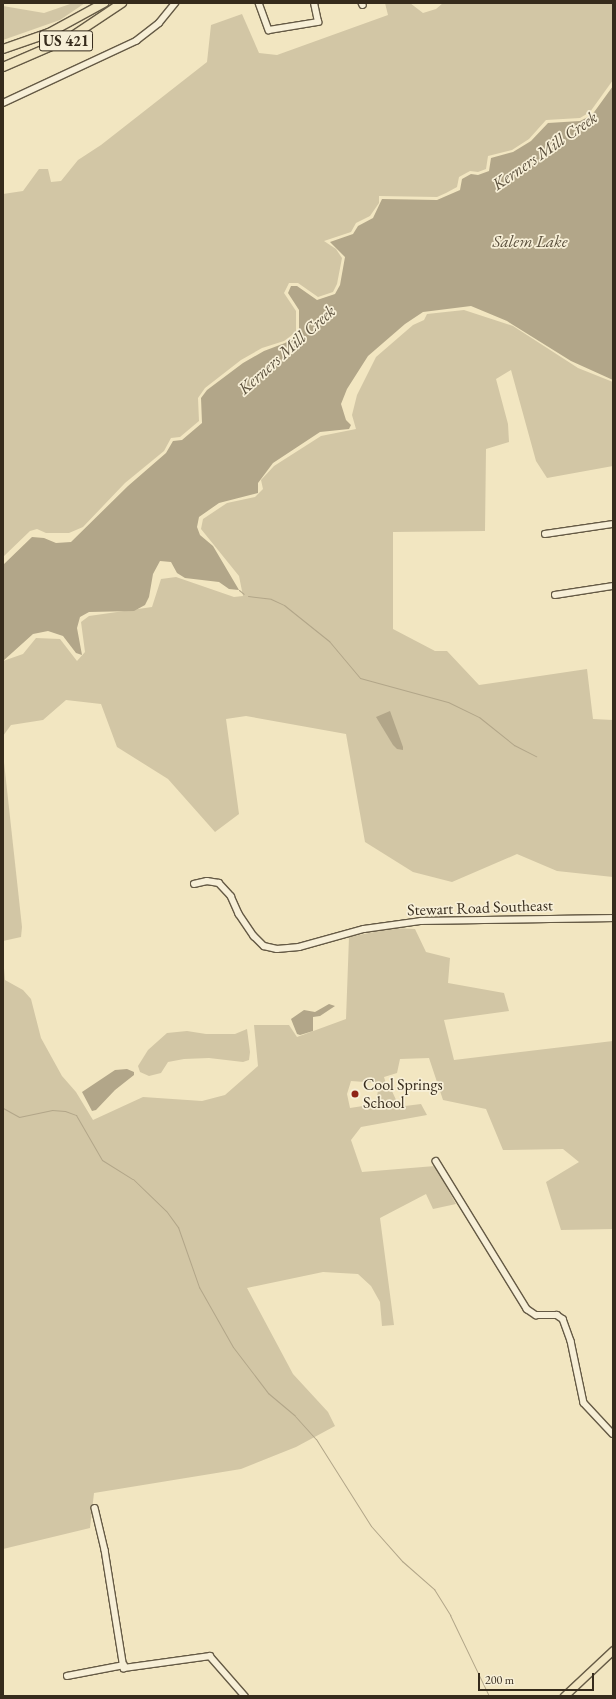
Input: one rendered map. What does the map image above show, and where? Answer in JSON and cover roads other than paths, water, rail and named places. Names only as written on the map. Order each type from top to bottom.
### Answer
[{"type":"highway","name":"US 421","points":[[3,49],[49,33],[104,3]]},
{"type":"highway","name":"US 421","points":[[3,67],[68,39],[122,3]]},
{"type":"main road","points":[[564,1696],[613,1650]]},
{"type":"street","points":[[3,103],[136,41],[159,23],[175,3]]},
{"type":"street","points":[[259,3],[269,30],[318,22],[314,3]]},
{"type":"street","points":[[545,534],[613,524]]},
{"type":"street","points":[[555,595],[613,586]]},
{"type":"street","name":"Stewart Road Southeast","points":[[194,884],[207,881],[218,883],[231,896],[239,914],[254,936],[264,946],[277,949],[299,946],[364,929],[420,921],[613,918]]},
{"type":"street","points":[[436,1161],[527,1309],[536,1315],[557,1316],[563,1319],[571,1341],[584,1403],[613,1434]]},
{"type":"street","points":[[95,1508],[102,1533],[124,1668],[210,1656],[245,1696]]},
{"type":"street","points":[[67,1676],[124,1665]]},
{"type":"water","name":"Salem Lake","points":[[613,86],[613,380],[571,361],[507,321],[471,306],[423,312],[405,324],[368,356],[347,389],[341,404],[346,420],[351,425],[349,429],[320,432],[273,463],[258,483],[258,493],[219,503],[199,517],[197,527],[200,535],[213,546],[239,590],[229,589],[219,582],[185,578],[177,573],[171,562],[160,561],[153,574],[149,597],[145,605],[134,611],[89,612],[80,617],[77,628],[82,655],[76,653],[63,636],[48,631],[33,634],[3,661],[3,565],[32,537],[44,538],[56,543],[71,542],[128,486],[166,453],[173,441],[182,440],[202,423],[201,398],[207,390],[243,363],[264,351],[285,343],[299,334],[299,310],[288,293],[291,286],[297,286],[317,300],[335,294],[340,285],[345,257],[330,242],[353,234],[358,226],[373,218],[382,199],[437,200],[460,190],[462,179],[471,174],[478,175],[489,171],[491,158],[513,152],[531,141],[548,123],[580,121],[592,115]]},
{"type":"water","points":[[390,711],[403,750],[397,749],[393,745],[376,717]]},
{"type":"water","points":[[329,1004],[335,1006],[320,1016],[313,1017],[313,1031],[300,1035],[297,1034],[291,1019],[304,1010],[315,1012]]},
{"type":"water","points":[[127,1069],[134,1072],[134,1075],[115,1090],[96,1110],[92,1111],[82,1092],[115,1070]]},
{"type":"waterway","points":[[239,590],[244,594]]},
{"type":"waterway","points":[[248,596],[271,599],[284,605],[329,641],[360,678],[448,702],[479,717],[514,745],[536,756]]},
{"type":"waterway","points":[[3,1108],[19,1117],[52,1110],[65,1111],[76,1115],[102,1160],[133,1179],[167,1212],[178,1227],[199,1287],[233,1347],[268,1393],[295,1416],[316,1439],[371,1526],[402,1561],[434,1589],[450,1615],[489,1696]]},
{"type":"place","name":"Cool Springs School","points":[[355,1094]]},
{"type":"water label","name":"Kerners Mill Creek","points":[[545,151]]},
{"type":"water label","name":"Kerners Mill Creek","points":[[287,350]]}]
